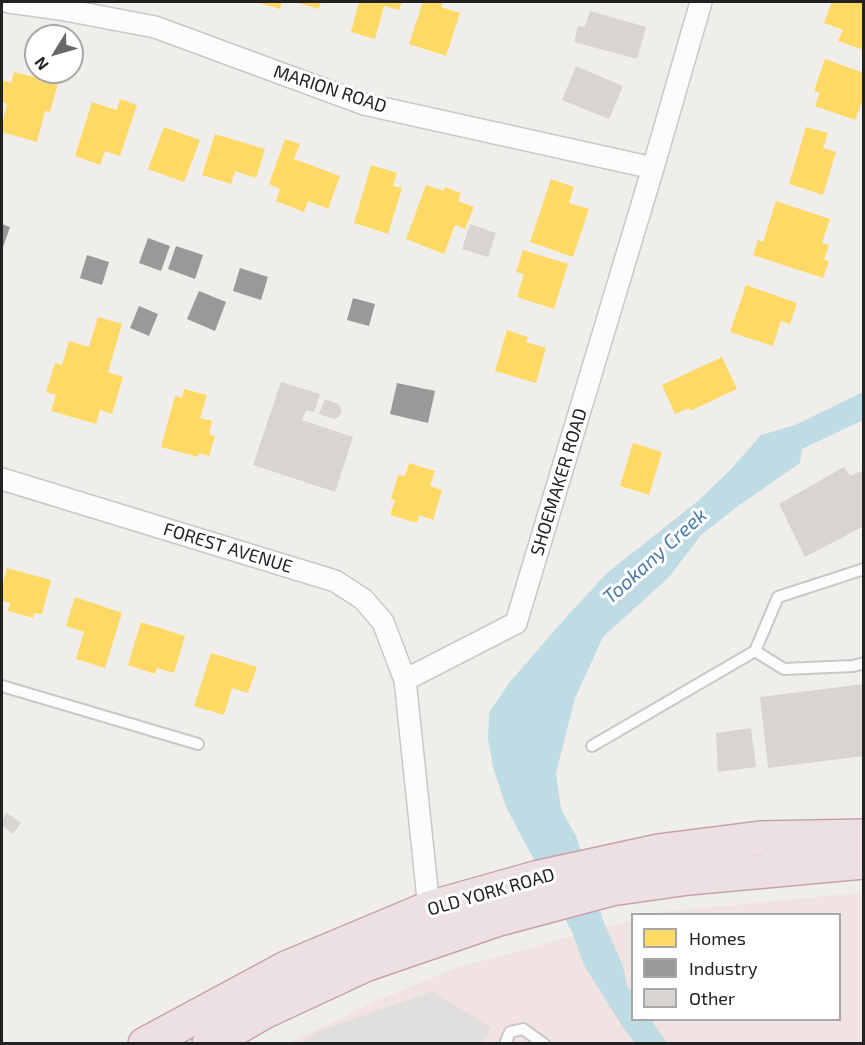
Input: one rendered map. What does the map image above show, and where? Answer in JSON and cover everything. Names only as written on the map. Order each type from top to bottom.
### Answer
[{"type":"highway","name":"OLD YORK ROAD","points":[[145,1044],[286,968],[429,908],[546,891],[604,877],[658,851],[760,838],[864,836]]},
{"type":"highway","name":"OLD YORK ROAD","points":[[604,877],[689,878],[864,862]]},
{"type":"highway","name":"OLD YORK ROAD","points":[[209,1044],[264,1012],[365,965],[499,919],[546,891]]},
{"type":"street","name":"MARION ROAD","points":[[9,2],[154,27],[364,104],[653,168]]},
{"type":"street","name":"SHOEMAKER ROAD","points":[[405,680],[516,623],[701,2]]},
{"type":"street","name":"FOREST AVENUE","points":[[2,479],[335,581],[363,599],[383,622],[405,680]]},
{"type":"street","points":[[405,680],[429,908]]},
{"type":"lane","points":[[592,746],[755,651],[778,597],[864,569]]},
{"type":"lane","points":[[755,651],[784,669],[853,666],[864,663]]},
{"type":"lane","points":[[2,686],[198,744]]},
{"type":"lane","points":[[504,1044],[510,1032],[523,1029],[544,1044]]},
{"type":"shaded area","points":[[863,893],[863,1043],[286,1044],[376,1001],[459,967],[631,920],[631,1021],[841,1021],[841,913],[659,913]]},
{"type":"shaded area","points":[[433,991],[491,1028],[481,1043],[300,1043],[317,1032]]},
{"type":"water","name":"Tookany Creek","points":[[863,392],[863,420],[802,449],[800,463],[701,535],[669,577],[603,637],[575,698],[556,773],[561,809],[576,836],[604,923],[623,966],[627,986],[631,992],[631,1021],[652,1021],[667,1043],[635,1043],[584,965],[572,932],[506,807],[493,767],[488,739],[489,713],[509,683],[607,573],[698,501],[732,468],[761,435],[795,425]]},
{"type":"building: Homes","points":[[256,2],[282,2],[280,9]]},
{"type":"building: Homes","points":[[295,2],[321,2],[319,9]]},
{"type":"building: Homes","points":[[359,2],[402,2],[399,10],[384,6],[375,39],[351,32]]},
{"type":"building: Homes","points":[[423,2],[443,2],[441,7],[460,13],[446,56],[409,44]]},
{"type":"building: Homes","points":[[832,2],[864,2],[864,50],[838,41],[843,30],[824,23]]},
{"type":"building: Homes","points":[[825,59],[864,73],[864,97],[855,120],[815,106],[820,93],[814,91]]},
{"type":"building: Homes","points":[[14,72],[24,74],[24,84],[58,84],[50,112],[45,111],[37,142],[2,132],[7,104],[2,102],[2,80],[11,83]]},
{"type":"building: Homes","points":[[120,99],[137,105],[120,156],[105,151],[100,165],[75,156],[92,102],[117,110]]},
{"type":"building: Homes","points":[[164,127],[200,140],[184,182],[148,169]]},
{"type":"building: Homes","points":[[806,127],[828,133],[823,148],[836,152],[823,195],[789,184]]},
{"type":"building: Homes","points":[[215,134],[265,149],[256,178],[235,171],[231,184],[202,175]]},
{"type":"building: Homes","points":[[285,139],[300,144],[294,159],[340,176],[328,209],[308,201],[304,212],[276,201],[280,189],[269,184]]},
{"type":"building: Homes","points":[[371,165],[397,173],[393,186],[402,188],[388,234],[354,223]]},
{"type":"building: Homes","points":[[551,179],[574,187],[569,203],[589,209],[573,257],[530,242]]},
{"type":"building: Homes","points":[[426,185],[444,191],[445,187],[461,193],[458,201],[474,207],[465,229],[455,225],[444,254],[406,239]]},
{"type":"building: Homes","points":[[776,201],[830,219],[822,243],[829,245],[824,260],[829,261],[823,278],[753,255],[758,240],[763,242]]},
{"type":"building: Homes","points":[[523,250],[568,264],[554,309],[517,297],[524,274],[516,272]]},
{"type":"building: Homes","points":[[746,285],[797,303],[790,324],[781,321],[773,346],[730,332]]},
{"type":"building: Homes","points":[[98,317],[122,324],[108,372],[123,377],[112,414],[100,410],[96,424],[51,411],[56,395],[46,392],[55,363],[62,365],[69,341],[89,347]]},
{"type":"building: Homes","points":[[507,330],[528,337],[526,342],[546,348],[536,383],[495,371]]},
{"type":"building: Homes","points":[[722,357],[737,389],[690,411],[689,408],[675,414],[662,385]]},
{"type":"building: Homes","points":[[184,389],[207,395],[200,418],[212,421],[209,434],[215,436],[209,456],[199,453],[198,457],[161,447],[175,396],[182,398]]},
{"type":"building: Homes","points":[[633,443],[662,452],[649,495],[620,486]]},
{"type":"building: Homes","points":[[409,463],[435,471],[430,486],[442,490],[433,520],[419,515],[417,523],[390,515],[395,500],[391,499],[398,475],[405,476]]},
{"type":"building: Homes","points":[[7,568],[51,580],[42,614],[34,613],[33,618],[8,611],[10,603],[2,601],[2,587]]},
{"type":"building: Homes","points":[[75,597],[122,613],[105,668],[76,659],[84,632],[66,626]]},
{"type":"building: Homes","points":[[141,622],[185,636],[174,673],[157,668],[155,674],[128,665]]},
{"type":"building: Homes","points":[[211,653],[257,667],[248,693],[232,688],[224,715],[194,706]]},
{"type":"building: Industry","points":[[2,224],[10,227],[2,250]]},
{"type":"building: Industry","points":[[148,238],[170,246],[161,271],[139,263]]},
{"type":"building: Industry","points":[[176,246],[203,255],[195,279],[168,269]]},
{"type":"building: Industry","points":[[87,255],[109,262],[102,285],[80,278]]},
{"type":"building: Industry","points":[[240,268],[268,277],[261,300],[233,291]]},
{"type":"building: Industry","points":[[199,291],[226,302],[215,331],[187,319]]},
{"type":"building: Industry","points":[[353,298],[375,304],[369,326],[347,320]]},
{"type":"building: Industry","points":[[139,306],[158,314],[149,336],[130,328]]},
{"type":"building: Industry","points":[[397,383],[435,391],[428,423],[390,414]]},
{"type":"building: Other","points":[[590,11],[646,27],[637,59],[574,42],[578,26],[585,27]]},
{"type":"building: Other","points":[[576,66],[623,86],[609,119],[562,100]]},
{"type":"building: Other","points":[[470,224],[496,233],[488,257],[462,249]]},
{"type":"building: Other","points":[[281,382],[320,394],[314,412],[306,410],[302,420],[353,437],[335,492],[253,465]]},
{"type":"building: Other","points":[[325,399],[338,404],[342,411],[339,417],[334,419],[319,414]]},
{"type":"building: Other","points":[[844,467],[850,476],[864,470],[864,526],[805,557],[779,504]]},
{"type":"building: Other","points":[[864,684],[864,756],[768,768],[760,697]]},
{"type":"building: Other","points":[[751,728],[756,767],[718,772],[716,733]]},
{"type":"building: Other","points":[[7,813],[21,823],[13,834],[2,825],[2,820]]}]
